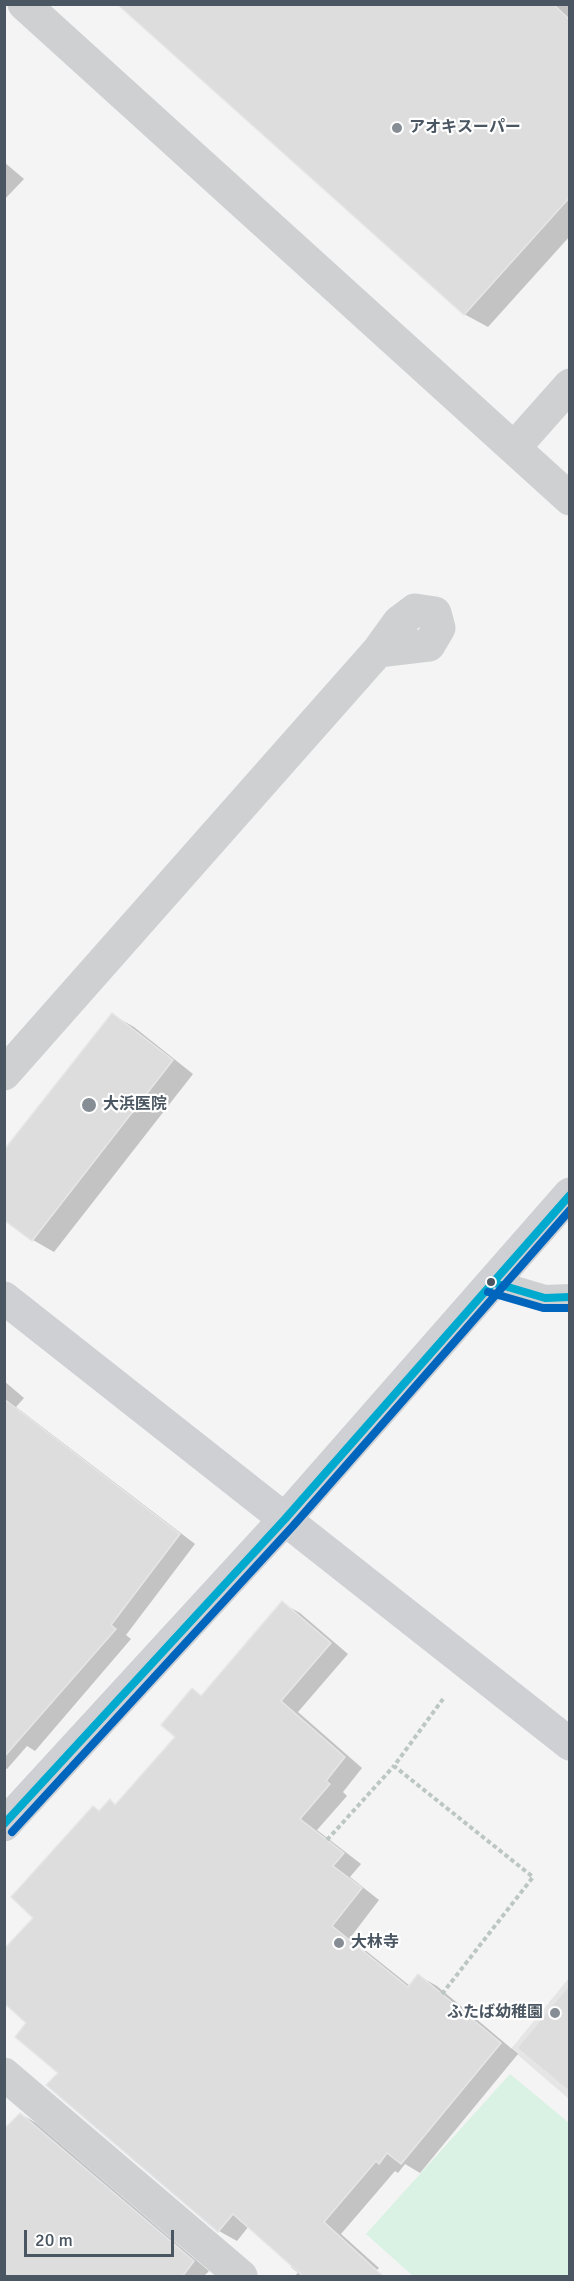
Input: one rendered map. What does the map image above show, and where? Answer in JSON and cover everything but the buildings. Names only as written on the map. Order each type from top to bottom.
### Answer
[{"type":"street","points":[[24,4],[570,499]]},
{"type":"street","points":[[514,448],[570,384]]},
{"type":"street","points":[[4,1074],[378,651]]},
{"type":"street","points":[[4,1825],[285,1519],[570,1194]]},
{"type":"street","points":[[4,1298],[570,1744]]},
{"type":"street","points":[[4,2074],[241,2277]]},
{"type":"lane","points":[[491,1282],[545,1298],[570,1297]]},
{"type":"path","points":[[327,1840],[394,1766],[471,1666]]},
{"type":"path","points":[[394,1766],[534,1877],[442,1994]]},
{"type":"shaded area","name":"ふたば幼稚園","points":[[569,1978],[569,2099],[511,2049]]},
{"type":"green space","points":[[510,2074],[569,2123],[569,2276],[413,2276],[366,2234]]},
{"type":"transit line","points":[[4,1824],[285,1519],[570,1195]]},
{"type":"transit line","points":[[12,1832],[293,1526],[570,1210]]},
{"type":"transit line","points":[[491,1282],[545,1298],[570,1297]]},
{"type":"transit line","points":[[488,1292],[543,1308],[570,1308]]},
{"type":"place","name":"アオキスーパー","points":[[397,128]]},
{"type":"place","name":"大浜医院","points":[[89,1105]]},
{"type":"place","name":"大林寺","points":[[339,1943]]},
{"type":"place","name":"ふたば幼稚園","points":[[555,2013]]}]
